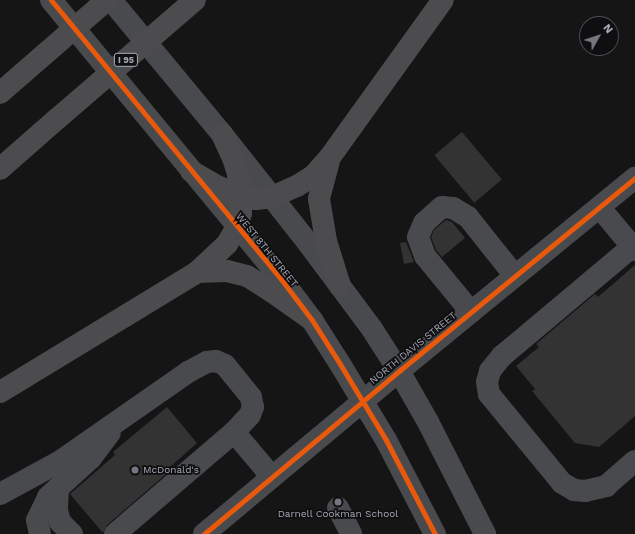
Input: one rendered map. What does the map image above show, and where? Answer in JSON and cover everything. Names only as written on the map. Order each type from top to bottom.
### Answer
[{"type":"highway","points":[[0,93],[107,0]]},
{"type":"highway","name":"I 95","points":[[0,170],[195,0]]},
{"type":"highway","points":[[191,171],[219,187],[241,196],[256,199],[272,197],[297,186],[313,176],[330,157],[443,0]]},
{"type":"highway","points":[[0,392],[198,272],[228,244],[237,227],[241,213],[241,196],[234,158],[222,134]]},
{"type":"highway","points":[[330,157],[319,199],[326,241],[340,286]]},
{"type":"highway","points":[[198,272],[227,270],[247,276],[312,320]]},
{"type":"street","name":"WEST 8TH STREET","points":[[51,0],[281,279],[312,320],[363,401],[392,451],[436,534]]},
{"type":"street","points":[[111,0],[222,134],[340,286],[399,371],[428,422],[485,534]]},
{"type":"street","name":"NORTH DAVIS STREET","points":[[204,534],[399,371],[635,178]]},
{"type":"street","points":[[471,312],[425,256],[418,237],[424,223],[442,207],[454,208],[468,217],[515,276]]},
{"type":"street","points":[[600,208],[634,249],[502,356],[490,370],[487,382],[489,394],[562,483],[574,490],[585,491],[606,486],[635,461]]},
{"type":"street","points":[[0,494],[59,462],[121,417],[188,372],[207,362],[216,361],[226,365],[251,397],[253,407],[250,415],[234,432],[114,534]]},
{"type":"street","points":[[40,534],[37,520],[48,497],[91,458],[121,417]]},
{"type":"street","points":[[234,432],[272,477]]},
{"type":"street","points":[[58,488],[57,510],[60,522],[72,534]]},
{"type":"street","points":[[338,508],[351,534]]},
{"type":"building","points":[[462,132],[502,179],[474,203],[434,155]]},
{"type":"building","points":[[446,220],[452,222],[465,238],[442,257],[436,250],[431,237],[434,230]]},
{"type":"building","points":[[406,242],[414,262],[404,264],[400,243]]},
{"type":"building","points":[[635,265],[635,416],[599,447],[575,443],[532,391],[535,389],[516,366],[539,347],[536,344],[595,294],[598,297]]},
{"type":"building","name":"McDonald's","points":[[167,407],[197,443],[170,467],[172,469],[107,525],[103,533],[70,494],[115,455],[113,452]]},
{"type":"cycle path","points":[[51,0],[281,279],[312,320],[386,440],[435,534]]},
{"type":"cycle path","points":[[204,534],[399,371],[635,178]]},
{"type":"place","name":"McDonald's","points":[[135,470]]},
{"type":"place","name":"Darnell Cookman School","points":[[338,502]]}]
